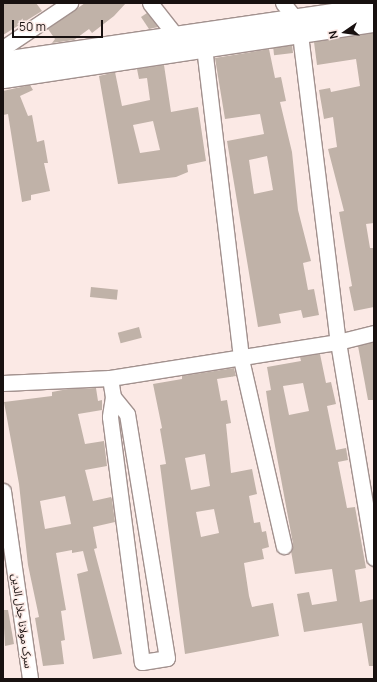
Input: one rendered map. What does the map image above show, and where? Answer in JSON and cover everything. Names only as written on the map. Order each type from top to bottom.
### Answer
[{"type":"main road","points":[[3,61],[374,7]]},
{"type":"main road","points":[[3,78],[204,47],[292,18],[374,22]]},
{"type":"street","points":[[3,48],[70,3]]},
{"type":"street","points":[[150,3],[176,36]]},
{"type":"street","points":[[292,18],[338,342],[374,558]]},
{"type":"street","points":[[204,47],[241,359],[284,546]]},
{"type":"street","points":[[3,383],[110,378],[241,359],[338,342],[374,333]]},
{"type":"street","points":[[110,378],[113,396],[110,417],[142,662],[167,658],[127,414],[113,396]]},
{"type":"street","name":"سرک مولانا جلال الدین","points":[[3,492],[30,679]]},
{"type":"building","points":[[3,3],[36,3],[42,11],[3,35]]},
{"type":"building","points":[[85,3],[126,3],[114,16],[92,33],[89,29],[74,40],[52,43],[55,39],[48,29]]},
{"type":"building","points":[[147,13],[158,27],[149,29],[141,17]]},
{"type":"building","points":[[374,33],[374,223],[366,224],[370,248],[374,248],[374,307],[354,311],[349,287],[352,286],[339,212],[344,211],[328,149],[337,147],[333,117],[324,119],[319,90],[330,88],[331,92],[360,86],[356,59],[317,65],[314,42]]},
{"type":"building","points":[[292,45],[293,53],[274,55],[273,47]]},
{"type":"building","points":[[269,49],[275,78],[281,77],[286,101],[280,102],[292,152],[298,210],[311,261],[303,263],[308,290],[314,289],[319,315],[303,318],[301,310],[279,314],[281,323],[258,327],[227,141],[264,134],[260,114],[225,119],[215,58]],"holes":[[[267,156],[273,190],[254,194],[249,160]]]},
{"type":"building","points":[[164,65],[171,112],[198,107],[206,161],[187,165],[188,172],[176,177],[118,184],[99,76],[115,72],[122,106],[150,100],[147,78],[139,79],[137,69]],"holes":[[[153,121],[160,150],[140,153],[133,125]]]},
{"type":"building","points":[[30,85],[33,90],[20,96],[28,116],[32,115],[37,142],[44,140],[48,163],[44,163],[50,191],[31,195],[31,200],[22,202],[8,114],[3,115],[3,91]]},
{"type":"building","points":[[91,287],[118,290],[117,300],[90,297]]},
{"type":"building","points":[[139,327],[142,338],[121,343],[118,333]]},
{"type":"building","points":[[374,342],[374,400],[368,400],[358,346]]},
{"type":"building","points":[[320,354],[326,383],[331,382],[336,404],[327,406],[336,450],[346,448],[348,460],[338,462],[347,508],[355,507],[366,568],[355,570],[360,602],[374,599],[374,666],[369,666],[362,623],[304,632],[297,594],[309,592],[312,605],[337,601],[332,569],[295,574],[291,551],[293,544],[266,391],[271,390],[267,367],[301,361],[300,357]],"holes":[[[303,383],[309,411],[289,415],[283,386]]]},
{"type":"building","points":[[234,368],[236,376],[217,379],[221,401],[227,400],[231,423],[226,424],[231,473],[252,469],[257,494],[249,496],[254,523],[260,522],[262,532],[266,531],[269,547],[262,549],[264,559],[244,563],[249,596],[252,607],[273,603],[279,636],[185,654],[160,465],[166,464],[160,429],[162,428],[153,384],[182,379],[182,376]],"holes":[[[205,454],[210,486],[191,490],[185,458]],[[214,509],[219,533],[201,537],[196,512]]]},
{"type":"building","points":[[96,388],[98,401],[102,400],[102,410],[78,414],[85,444],[104,441],[107,466],[85,470],[93,501],[111,497],[112,499],[115,522],[93,527],[97,548],[94,549],[122,654],[93,659],[77,574],[88,571],[83,551],[72,553],[72,550],[56,553],[66,610],[61,611],[65,640],[61,641],[64,664],[43,666],[35,618],[39,617],[28,565],[19,484],[4,402],[52,396],[52,392],[68,389]],"holes":[[[65,496],[71,524],[45,529],[40,501]]]},
{"type":"building","points":[[3,610],[8,610],[14,644],[5,646]]}]
